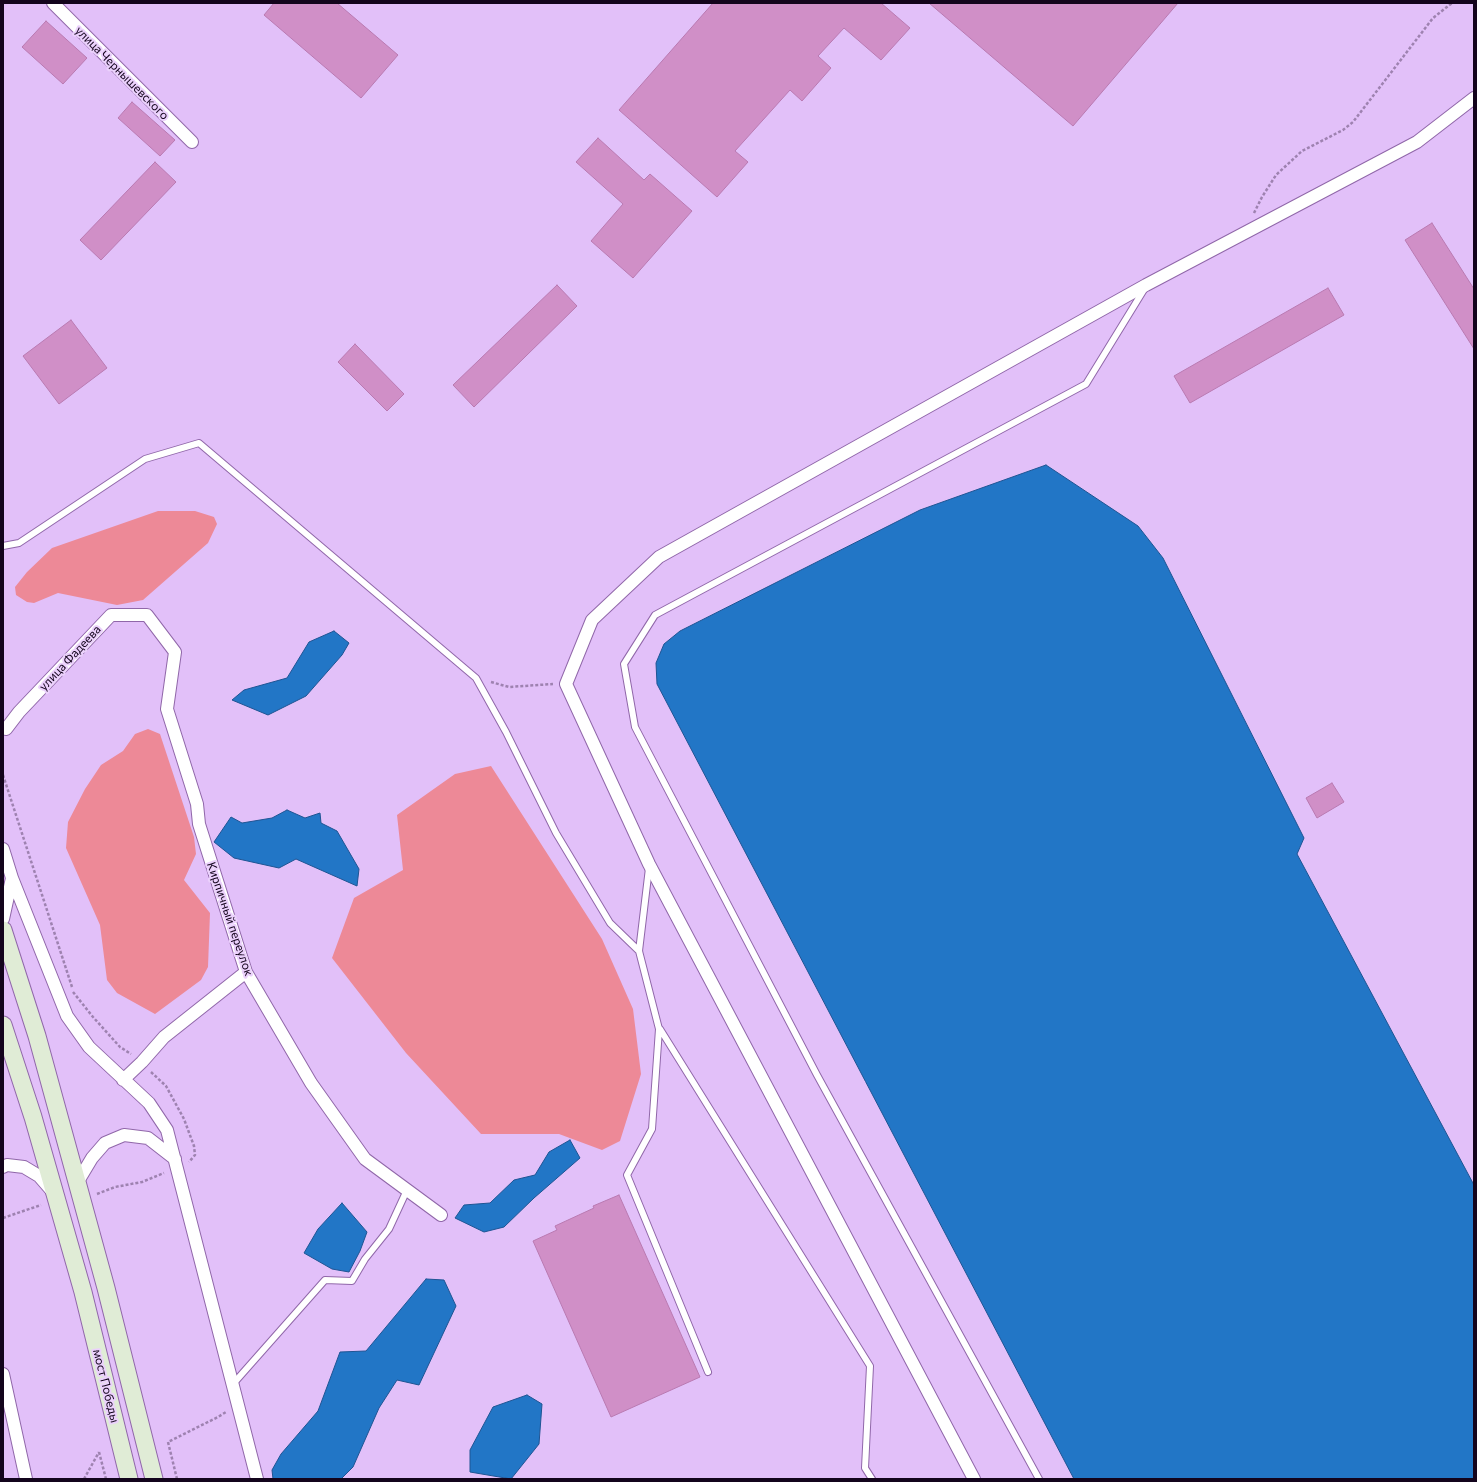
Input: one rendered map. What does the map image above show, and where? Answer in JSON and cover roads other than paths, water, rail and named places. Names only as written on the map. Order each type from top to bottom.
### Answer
[{"type":"main road","points":[[3,930],[37,1036],[106,1288],[154,1479]]},
{"type":"main road","name":"мост Победы","points":[[3,1025],[32,1116],[83,1292],[129,1479]]},
{"type":"street","name":"улица Чернышевского","points":[[53,3],[192,142]]},
{"type":"street","points":[[974,1479],[649,864],[566,684],[592,620],[659,556],[1146,285],[1416,142],[1474,98]]},
{"type":"street","name":"улица Фадеева","points":[[6,729],[19,712],[111,615],[147,615]]},
{"type":"street","name":"Кирпичный переулок","points":[[147,615],[175,652],[167,709],[197,804],[199,824],[246,972],[311,1083],[365,1159],[441,1215]]},
{"type":"street","points":[[3,849],[12,878],[67,1016],[89,1047],[149,1103],[167,1130],[238,1403],[256,1479]]},
{"type":"street","points":[[3,919],[12,878]]},
{"type":"street","points":[[124,1080],[164,1037],[246,972]]},
{"type":"street","points":[[77,1183],[92,1158],[105,1143],[124,1135],[148,1138],[176,1163]]},
{"type":"street","points":[[3,1167],[7,1165],[24,1167],[39,1176],[55,1194]]},
{"type":"street","points":[[3,1374],[26,1479]]},
{"type":"lane","points":[[1039,1479],[816,1075],[635,727],[624,664],[655,615],[1086,384],[1146,285]]},
{"type":"lane","points":[[3,546],[19,543],[145,459],[199,443],[476,678],[506,732],[560,840],[610,923],[639,951]]},
{"type":"lane","points":[[649,864],[639,951],[659,1029],[870,1366],[865,1468],[872,1479]]},
{"type":"lane","points":[[659,1029],[652,1129],[627,1175],[708,1372]]},
{"type":"lane","points":[[233,1384],[325,1280],[352,1281],[365,1259],[389,1229],[407,1190]]},
{"type":"water","points":[[1046,465],[1138,526],[1163,558],[1304,838],[1297,854],[1474,1185],[1474,1479],[1074,1479],[657,684],[656,663],[664,644],[680,631],[920,510]]},
{"type":"water","points":[[334,631],[349,643],[342,655],[306,696],[268,715],[232,700],[244,690],[287,678],[309,642]]},
{"type":"water","points":[[287,810],[305,818],[320,813],[321,823],[337,831],[359,869],[357,886],[296,859],[279,868],[234,858],[214,842],[231,817],[242,823],[272,818]]},
{"type":"water","points":[[570,1140],[580,1158],[534,1198],[504,1227],[484,1232],[455,1218],[464,1205],[490,1203],[514,1180],[535,1175],[549,1152]]},
{"type":"water","points":[[342,1203],[367,1232],[360,1251],[349,1272],[332,1269],[304,1253],[318,1229]]},
{"type":"water","points":[[426,1279],[444,1280],[456,1306],[419,1385],[397,1380],[379,1408],[353,1467],[341,1479],[273,1479],[272,1470],[281,1454],[318,1411],[340,1352],[366,1351]]},
{"type":"water","points":[[527,1395],[542,1404],[539,1444],[511,1479],[470,1472],[470,1450],[493,1407]]}]
